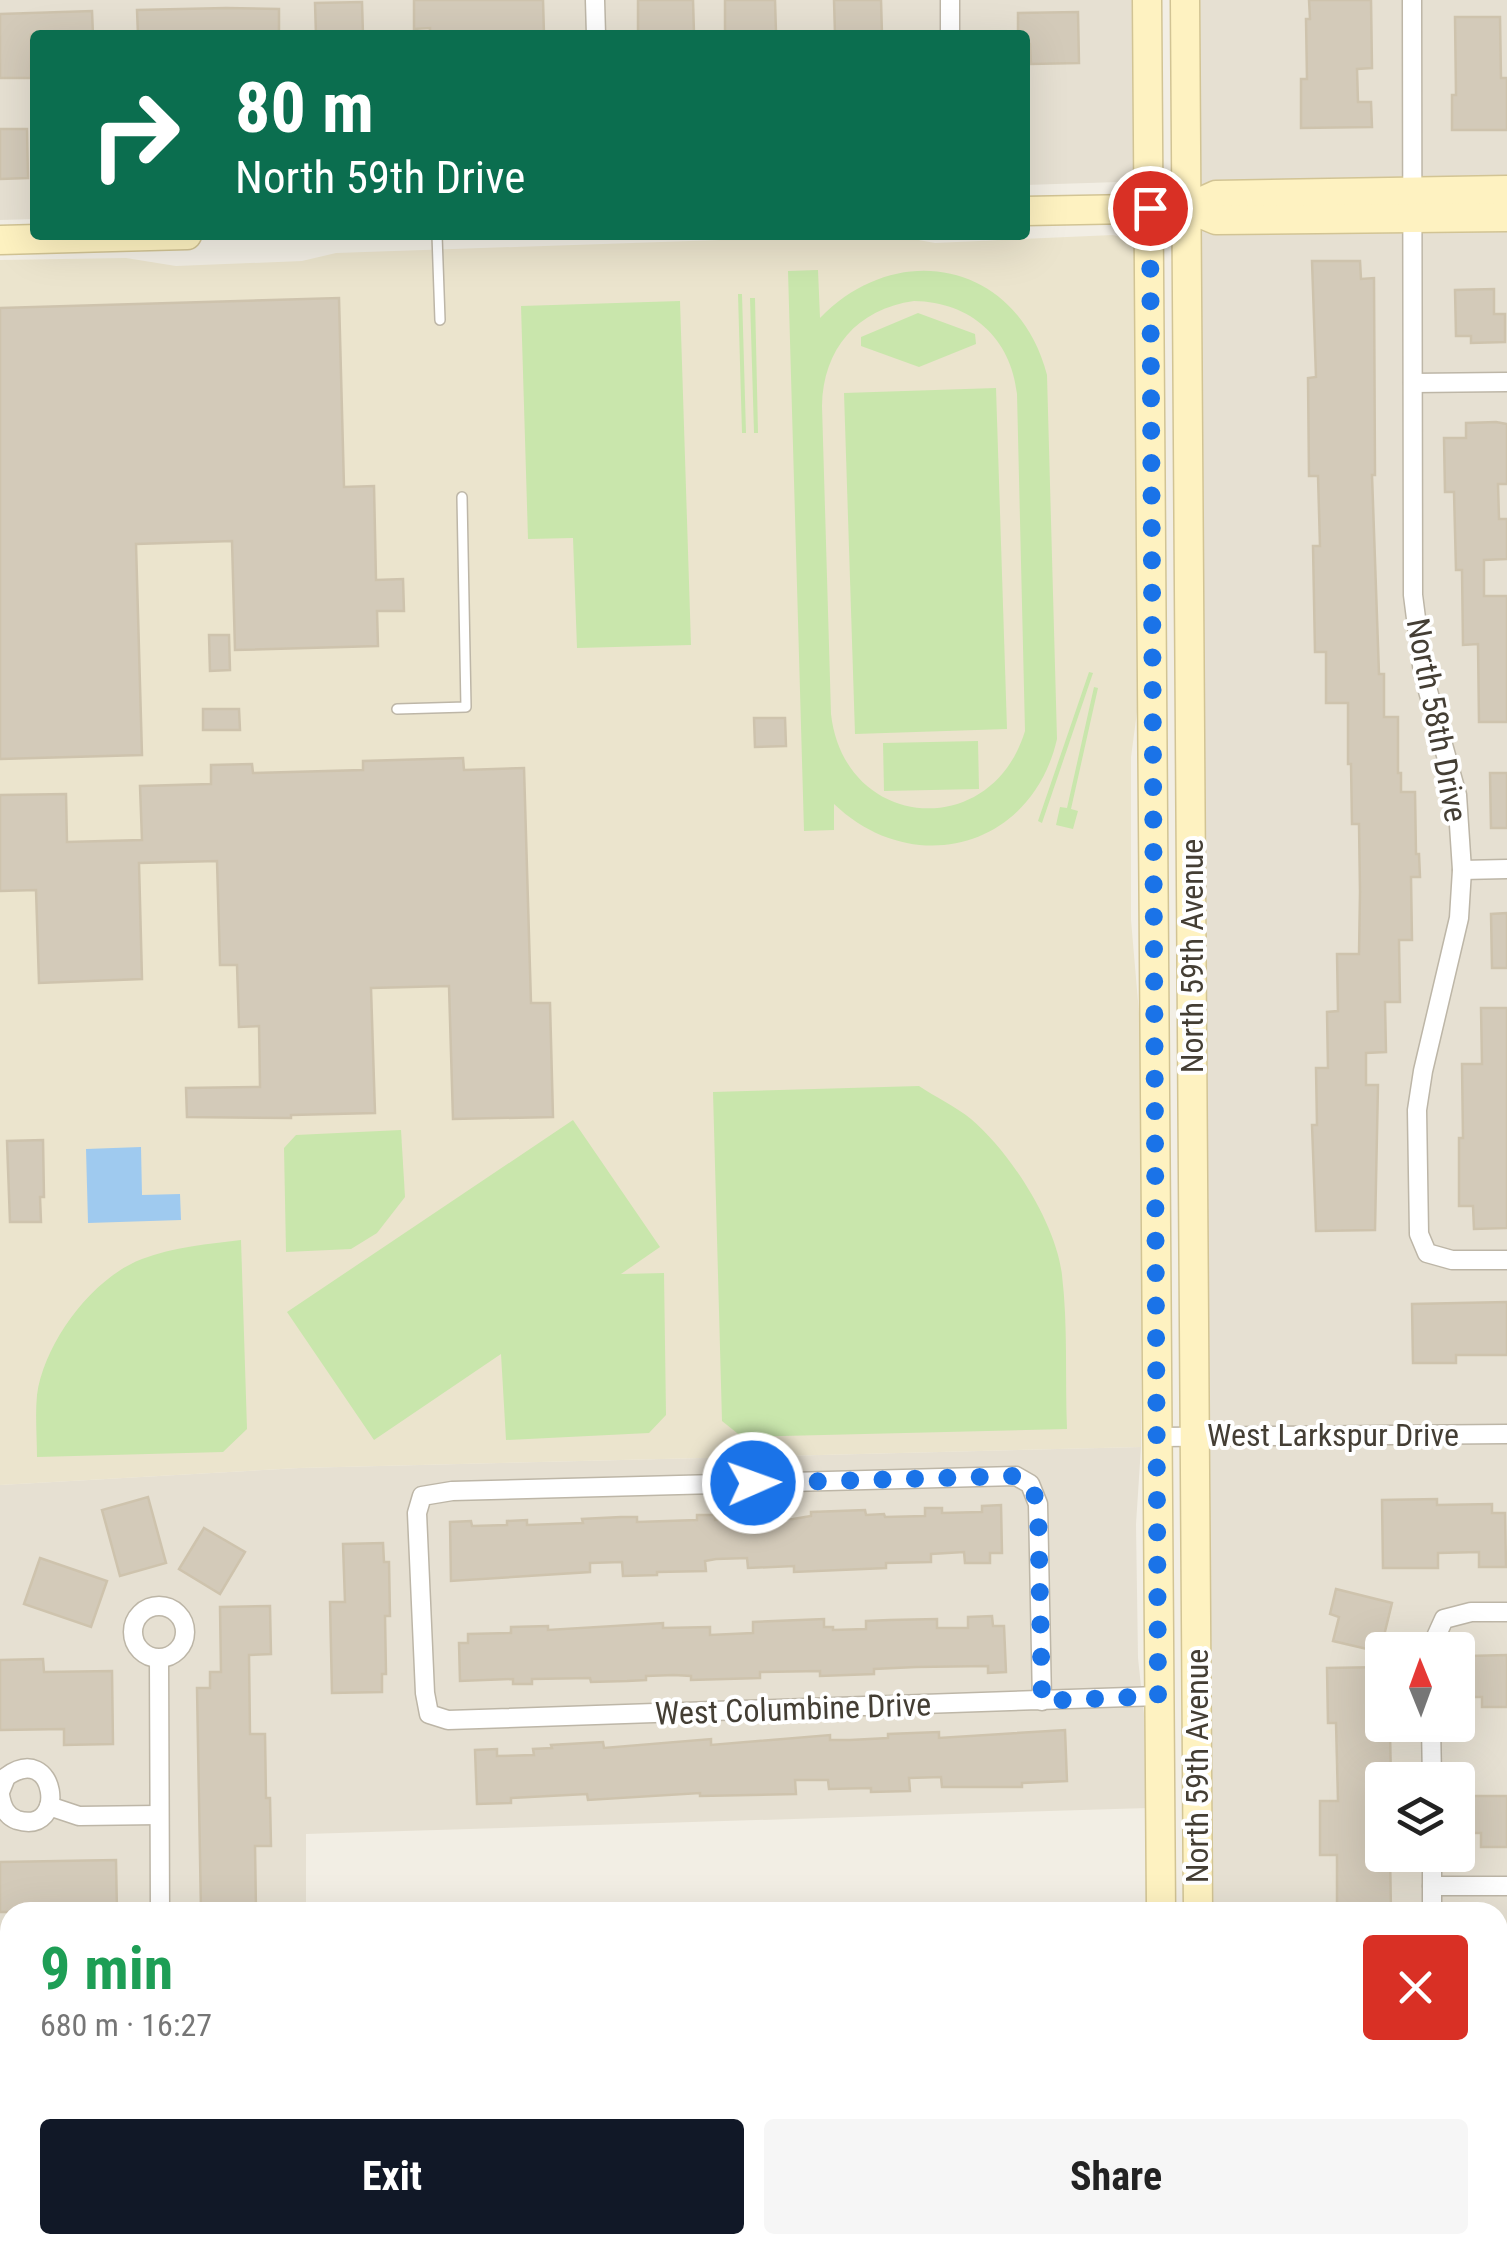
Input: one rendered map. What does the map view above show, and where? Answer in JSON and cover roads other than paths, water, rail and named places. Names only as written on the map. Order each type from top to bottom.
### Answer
[{"type":"main road","name":"North 59th Avenue","points":[[1147,0],[1162,1902]]},
{"type":"main road","name":"North 59th Avenue","points":[[1185,0],[1198,1902]]},
{"type":"main road","points":[[1188,208],[1216,195],[1507,190]]},
{"type":"main road","points":[[1030,212],[1188,208],[1216,220],[1507,218]]},
{"type":"main road","points":[[0,240],[30,239]]},
{"type":"main road","points":[[1153,864],[1177,890],[1191,928]]},
{"type":"street","points":[[595,0],[596,30]]},
{"type":"street","points":[[950,0],[950,30]]},
{"type":"street","name":"North 58th Drive","points":[[1412,0],[1413,595],[1423,673],[1457,795],[1462,870],[1460,918],[1417,1110],[1419,1234],[1427,1253],[1452,1260],[1507,1260]]},
{"type":"street","points":[[1414,383],[1507,382]]},
{"type":"street","points":[[1462,870],[1507,869]]},
{"type":"street","name":"West Larkspur Drive","points":[[1158,1437],[1507,1434]]},
{"type":"street","name":"West Columbine Drive","points":[[1042,1701],[1038,1504],[1030,1484],[1016,1476],[452,1491],[422,1496],[417,1513],[428,1714],[448,1720],[1042,1701],[1158,1696]]},
{"type":"street","points":[[1438,1632],[1444,1619],[1471,1612],[1507,1612]]},
{"type":"street","points":[[159,1658],[160,1902]]},
{"type":"street","points":[[13,1772],[37,1772],[49,1782],[52,1799],[37,1819],[19,1820],[4,1810],[0,1794],[6,1777],[13,1772]]},
{"type":"street","points":[[50,1806],[78,1816],[159,1815]]},
{"type":"street","points":[[1432,1872],[1432,1902]]},
{"type":"street","points":[[1432,1886],[1507,1886]]},
{"type":"lane","points":[[437,240],[440,320]]},
{"type":"lane","points":[[398,709],[466,707],[462,497]]},
{"type":"water","points":[[141,1147],[142,1195],[180,1194],[181,1220],[88,1223],[86,1149]]}]
